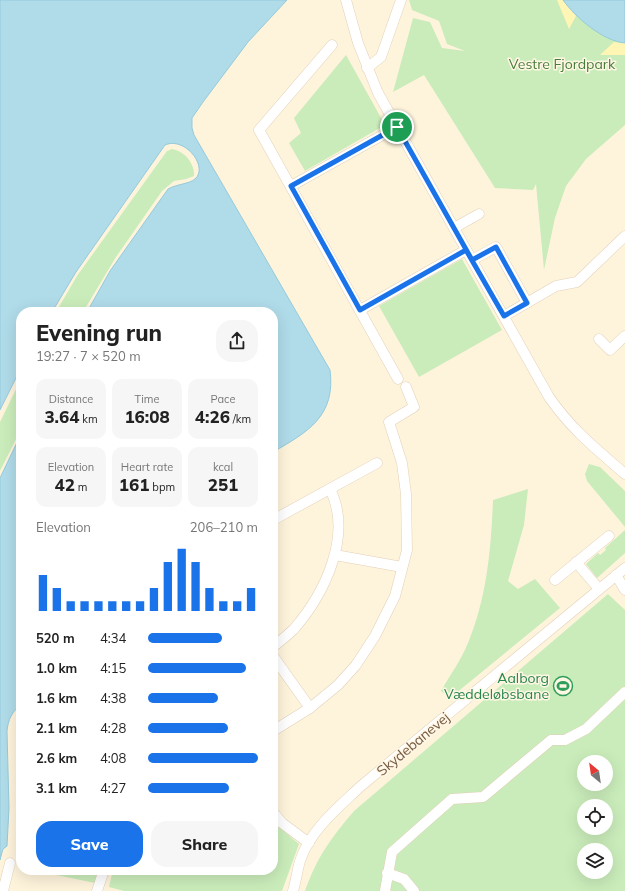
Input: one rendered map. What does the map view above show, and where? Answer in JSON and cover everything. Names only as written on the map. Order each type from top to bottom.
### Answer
[{"type":"street","points":[[367,68],[382,57],[401,0]]},
{"type":"street","points":[[350,1],[358,43],[378,93],[549,396],[564,418],[582,438],[625,474]]},
{"type":"street","points":[[332,45],[259,130],[398,379]]},
{"type":"street","points":[[291,186],[397,127]]},
{"type":"street","points":[[454,228],[479,214]]},
{"type":"street","points":[[504,316],[556,286],[577,282],[625,236]]},
{"type":"street","points":[[472,260],[496,247],[527,303]]},
{"type":"street","points":[[360,310],[466,250]]},
{"type":"street","points":[[600,339],[610,350],[625,336]]},
{"type":"street","points":[[278,728],[310,708],[338,685],[360,660],[391,605],[407,550],[406,494],[402,463],[389,422],[414,407],[406,387]]},
{"type":"street","points":[[278,517],[377,463]]},
{"type":"street","points":[[278,642],[293,629],[310,606],[325,581],[335,555],[338,512],[336,500],[330,489]]},
{"type":"street","points":[[555,580],[609,536]]},
{"type":"street","points":[[335,555],[402,567]]},
{"type":"street","points":[[576,562],[599,589]]},
{"type":"street","name":"Skydebanevej","points":[[293,891],[301,860],[309,843],[327,818],[361,786],[625,568]]},
{"type":"street","points":[[616,575],[625,590]]},
{"type":"street","points":[[278,663],[310,708]]},
{"type":"street","points":[[385,891],[387,873],[392,852],[452,799],[482,797],[551,740],[565,740],[586,729],[625,692]]},
{"type":"street","points":[[278,818],[282,823],[309,843]]},
{"type":"street","points":[[3,891],[10,863]]},
{"type":"street","points":[[387,873],[404,879],[414,891]]},
{"type":"street","points":[[97,891],[102,875]]},
{"type":"green space","name":"Vestre Fjordpark","points":[[409,0],[625,0],[625,125],[586,159],[566,186],[555,218],[544,270],[536,184],[533,190],[495,188],[424,75],[393,92],[413,18],[430,22],[442,48],[465,51],[447,44],[439,21],[412,10]]},
{"type":"green space","points":[[346,55],[385,125],[305,171],[289,143],[301,133],[294,118]]},
{"type":"green space","points":[[172,149],[176,150],[188,158],[193,167],[194,176],[174,181],[162,191],[116,257],[86,307],[59,307],[77,276],[167,151]]},
{"type":"green space","points":[[462,259],[502,330],[419,377],[379,306]]},
{"type":"green space","points":[[16,389],[16,439],[0,471],[0,422]]},
{"type":"green space","points":[[589,464],[600,467],[625,491],[625,527],[587,481],[585,474]]},
{"type":"green space","points":[[528,489],[524,525],[508,581],[518,589],[535,579],[560,608],[450,698],[441,691],[468,643],[480,608],[484,590],[491,537],[493,500]]},
{"type":"green space","points":[[625,530],[625,553],[597,578],[586,564],[598,553],[600,555],[606,550],[605,548]]},
{"type":"green space","name":"Aalborg Væddeløbsbane","points":[[608,594],[625,610],[625,891],[305,891],[314,868],[325,848],[354,811]]},
{"type":"green space","points":[[278,826],[299,844],[282,891],[124,891],[109,887],[112,875],[278,875]]},
{"type":"green space","points":[[56,875],[97,875],[95,883]]},
{"type":"sand","points":[[557,0],[563,0],[576,16],[569,29]]},
{"type":"sand","points":[[614,42],[625,43],[625,55],[600,55]]},
{"type":"water","points":[[0,0],[287,0],[248,42],[203,102],[192,118],[192,128],[194,135],[330,370],[331,386],[329,399],[324,411],[317,421],[298,437],[278,449],[278,307],[90,307],[110,271],[168,189],[192,181],[199,174],[199,167],[193,154],[180,145],[173,143],[165,145],[76,272],[55,307],[16,307],[16,378],[0,410]]},
{"type":"water","points":[[563,0],[625,0],[625,43],[608,38],[591,28],[568,7]]},
{"type":"water","points":[[16,444],[16,709],[9,720],[7,731],[9,808],[7,846],[3,849],[0,860],[0,478]]},
{"type":"place","name":"Aalborg Væddeløbsbane","points":[[563,686]]},
{"type":"route","points":[[397,127],[472,260],[496,247],[527,303],[504,316],[466,250],[360,310],[291,186],[397,127]]}]
